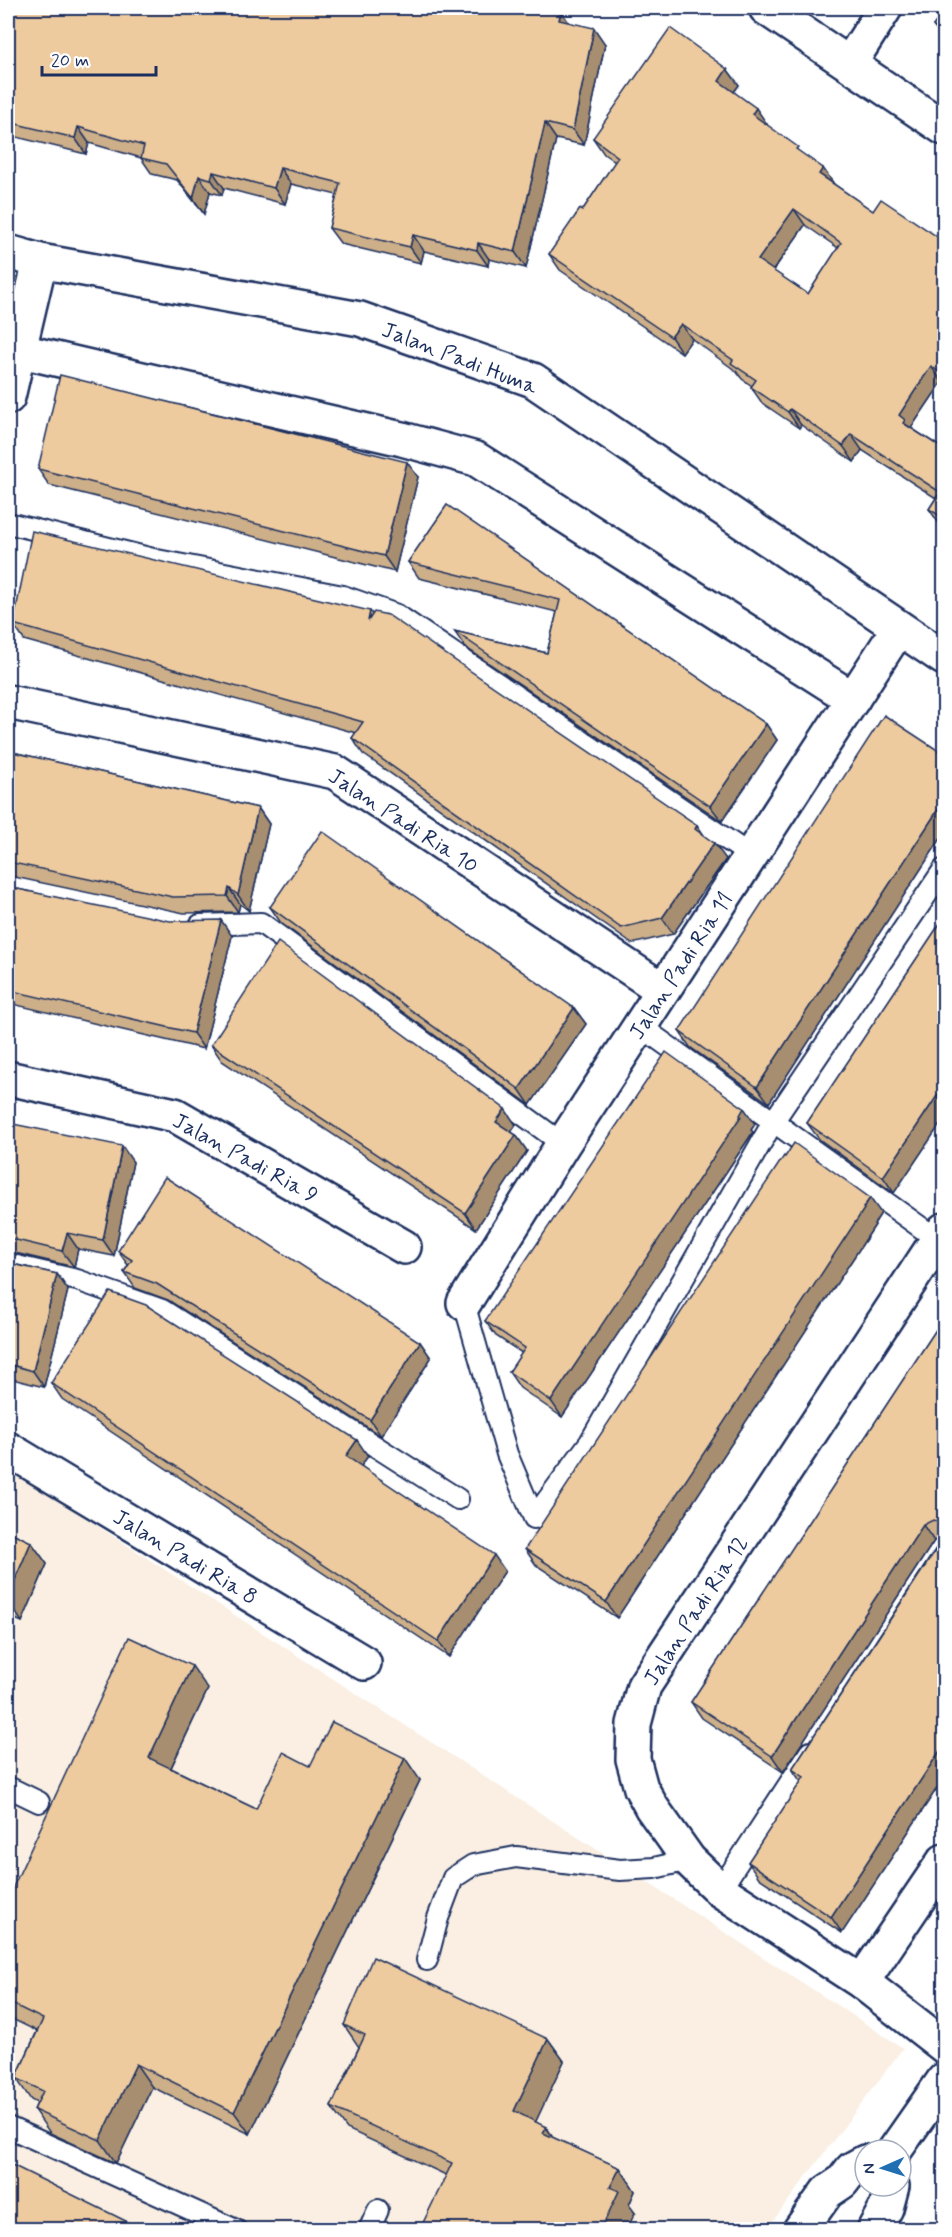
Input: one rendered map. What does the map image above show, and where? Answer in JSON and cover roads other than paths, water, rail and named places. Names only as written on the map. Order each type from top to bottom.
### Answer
[{"type":"street","points":[[766,8],[945,128]]},
{"type":"street","points":[[850,63],[885,8]]},
{"type":"street","name":"Jalan Padi Huma","points":[[8,252],[40,261],[360,320],[533,380],[945,658]]},
{"type":"street","points":[[8,397],[13,349],[40,261]]},
{"type":"street","points":[[13,349],[402,439],[476,459],[853,699]]},
{"type":"street","name":"Jalan Padi Ria 11","points":[[464,1303],[563,1144],[899,628]]},
{"type":"street","name":"Jalan Padi Ria 10","points":[[8,702],[335,772],[663,990]]},
{"type":"street","name":"Jalan Padi Ria 9","points":[[8,1078],[175,1115],[404,1247]]},
{"type":"street","name":"Jalan Padi Ria 12","points":[[942,1238],[644,1686],[634,1724],[633,1759],[641,1788],[652,1808],[689,1860],[720,1890],[862,1982],[945,2046]]},
{"type":"street","name":"Jalan Padi Ria 8","points":[[8,1449],[364,1663]]},
{"type":"street","points":[[862,1982],[945,1861]]},
{"type":"street","points":[[904,2138],[945,2080]]},
{"type":"street","points":[[800,2229],[827,2192],[853,2172]]},
{"type":"street","points":[[822,2229],[853,2172]]},
{"type":"street","points":[[873,2229],[886,2208],[889,2198]]},
{"type":"lane","points":[[8,523],[157,560],[343,596],[396,615],[751,856]]},
{"type":"lane","points":[[464,1303],[507,1454],[534,1518],[591,1442],[773,1122],[945,869]]},
{"type":"lane","points":[[183,926],[261,923],[563,1144]]},
{"type":"lane","points":[[640,1026],[773,1122],[942,1238]]},
{"type":"lane","points":[[8,1264],[77,1280],[162,1310],[458,1499]]},
{"type":"lane","points":[[720,1890],[823,1734]]},
{"type":"lane","points":[[8,1787],[39,1802]]},
{"type":"lane","points":[[427,1960],[438,1918],[453,1878],[473,1865],[516,1857],[620,1870],[654,1868],[689,1860]]},
{"type":"lane","points":[[8,2127],[237,2229]]},
{"type":"lane","points":[[369,2229],[378,2210]]}]
